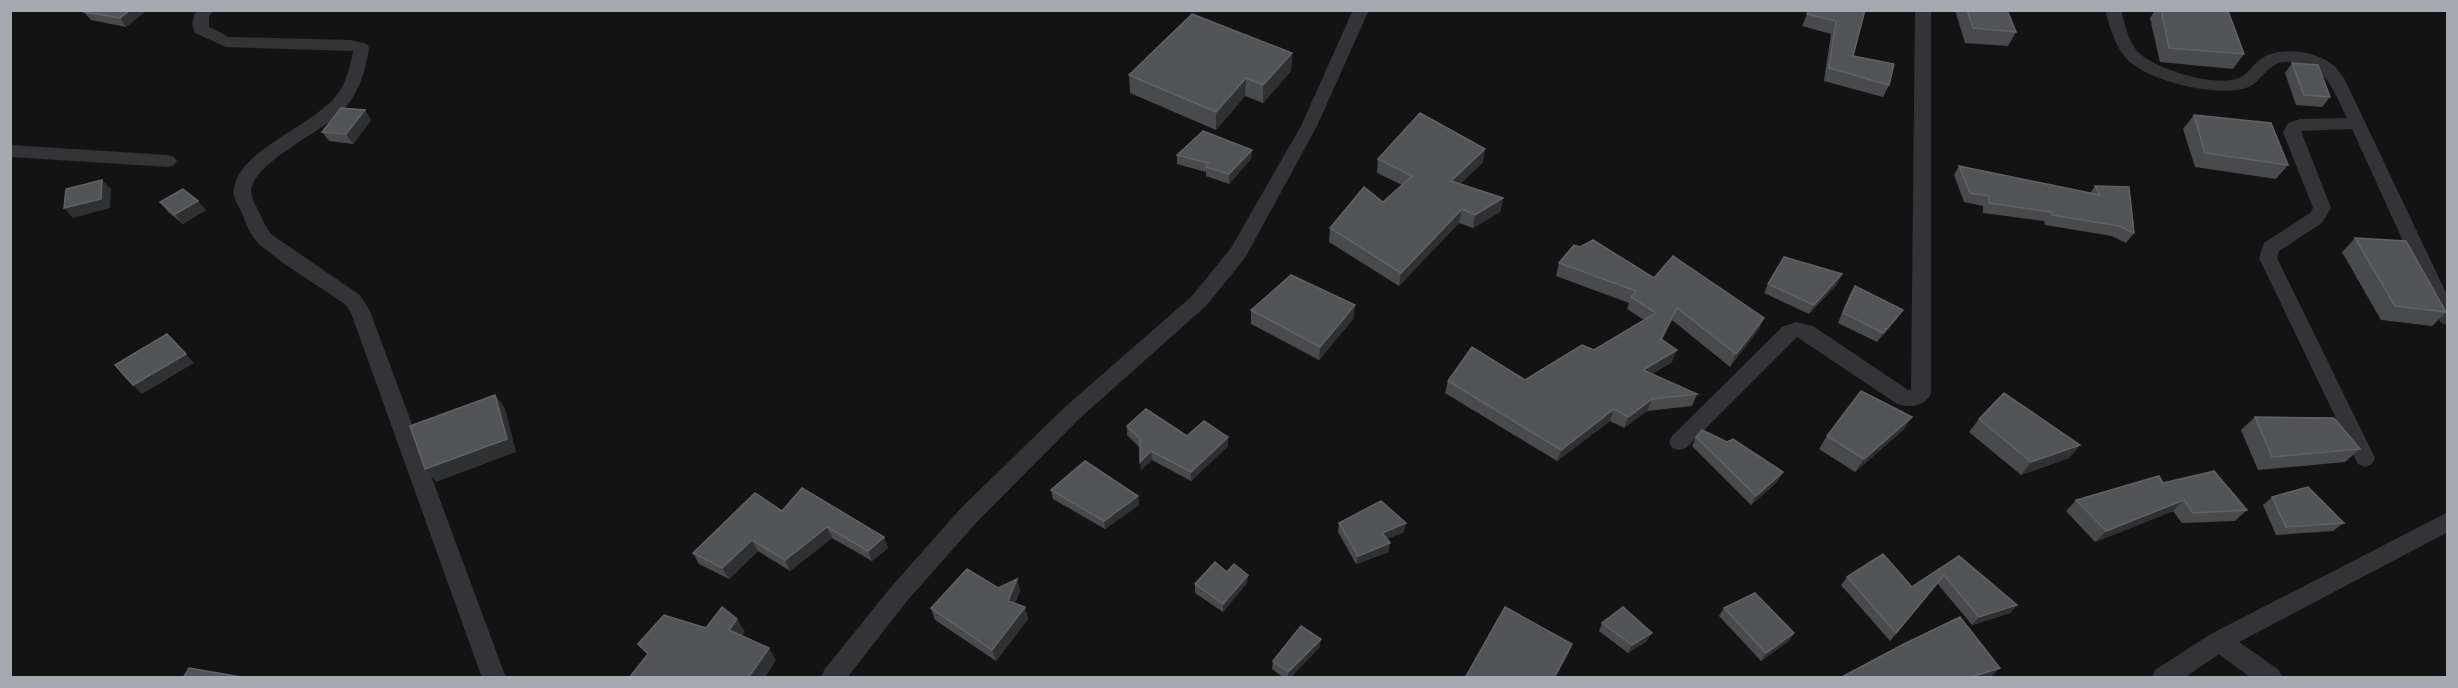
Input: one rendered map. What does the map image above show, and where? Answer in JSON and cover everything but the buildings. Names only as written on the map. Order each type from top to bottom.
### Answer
[{"type":"street","points":[[206,10],[201,16],[201,29],[226,42],[351,45],[361,48],[354,80],[341,103],[320,122],[253,170],[243,187],[244,200],[260,234],[266,240],[353,300],[360,311],[494,678]]},
{"type":"street","points":[[832,678],[900,594],[969,515],[1072,413],[1199,301],[1238,253],[1309,126],[1361,10]]},
{"type":"street","points":[[1679,442],[1789,332],[1796,329],[1806,332],[1904,398],[1914,398],[1921,394],[1923,10]]},
{"type":"street","points":[[2113,10],[2118,28],[2133,56],[2144,64],[2175,76],[2206,83],[2239,84],[2254,76],[2271,60],[2278,58],[2321,64],[2331,72],[2358,123],[2448,318]]},
{"type":"street","points":[[2358,123],[2294,127],[2292,132],[2322,208],[2316,218],[2270,248],[2268,258],[2365,459]]},
{"type":"street","points":[[10,151],[168,161]]},
{"type":"street","points":[[2163,678],[2219,641],[2448,521]]},
{"type":"street","points":[[2219,641],[2271,678]]}]
